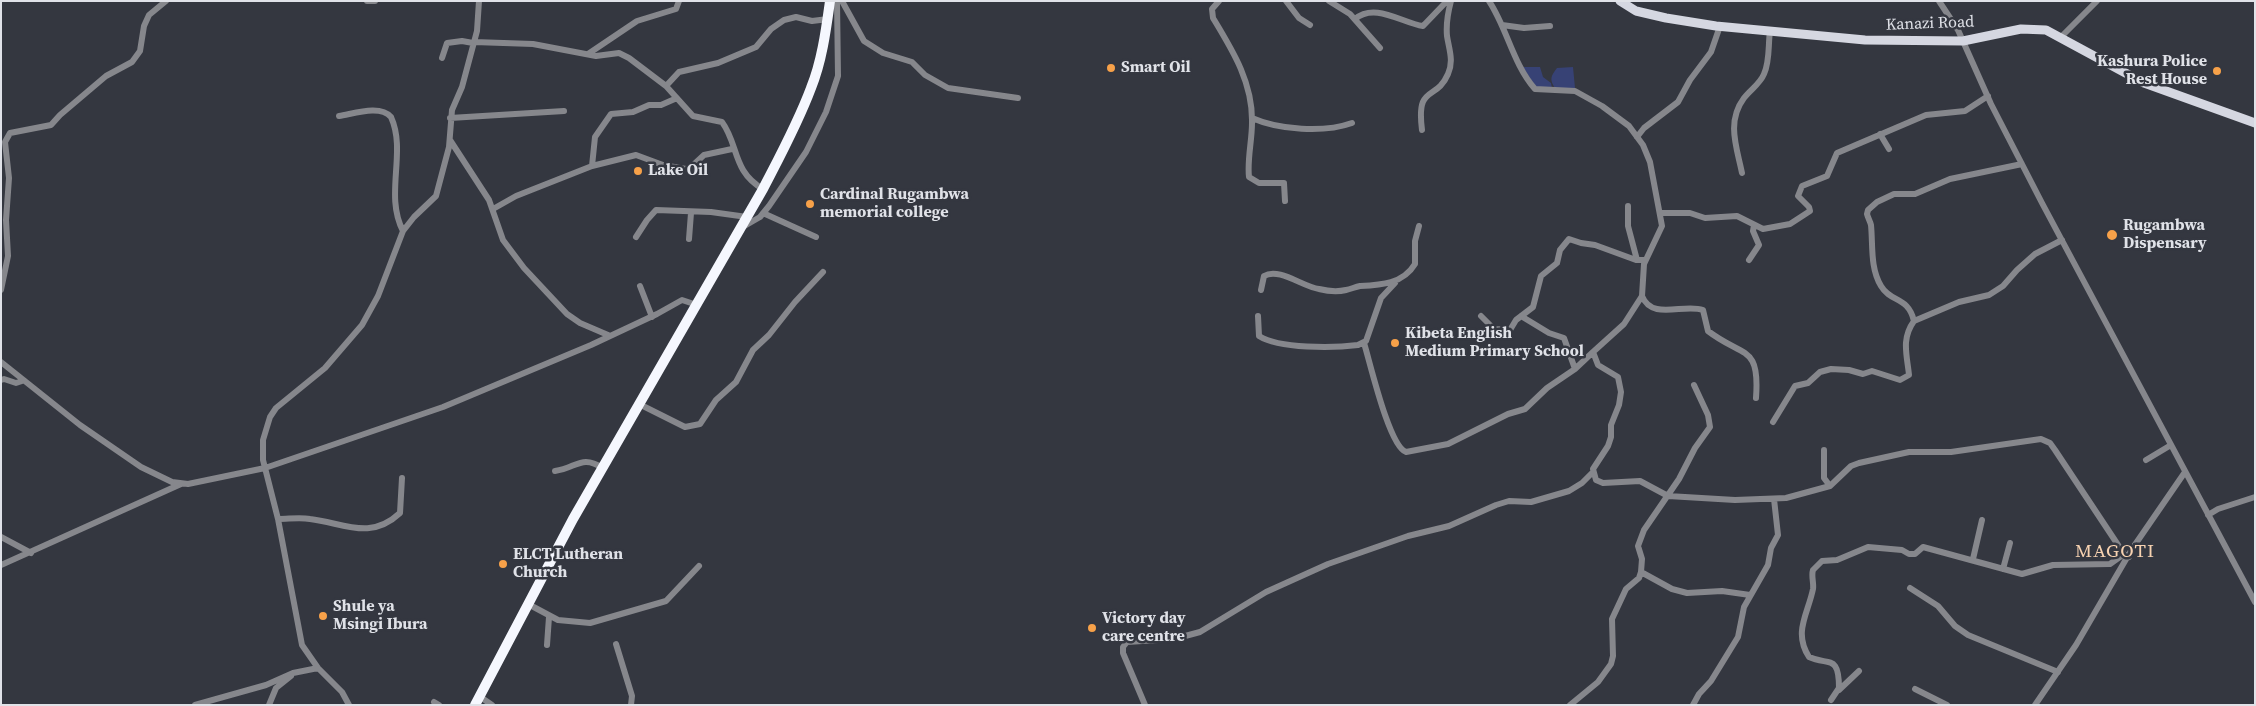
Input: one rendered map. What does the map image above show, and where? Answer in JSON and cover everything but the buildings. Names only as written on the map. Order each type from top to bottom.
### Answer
[{"type":"highway","points":[[477,700],[603,468],[763,189],[812,88],[819,65],[830,1]]},
{"type":"main road","name":"Kanazi Road","points":[[1620,1],[1636,11],[1666,18],[1720,26],[1885,41],[1963,41],[2021,29],[2046,30],[2144,83],[2255,123]]},
{"type":"street","points":[[1,290],[8,256],[6,220],[9,178],[5,142],[10,133],[51,125],[106,76],[132,62],[140,51],[144,26],[149,14],[166,1]]},
{"type":"street","points":[[367,1],[375,1]]},
{"type":"street","points":[[349,705],[338,687],[318,668],[304,650],[262,447],[270,417],[276,408],[326,368],[362,325],[378,296],[403,231],[414,217],[436,196],[444,172],[450,118],[462,87],[478,25],[479,1]]},
{"type":"street","points":[[587,55],[637,21],[676,9],[679,1]]},
{"type":"street","points":[[740,229],[763,213],[806,152],[834,92],[839,59],[837,1]]},
{"type":"street","points":[[842,1],[864,41],[883,53],[912,62],[924,76],[948,88],[1018,98]]},
{"type":"street","points":[[1219,1],[1212,9],[1213,18],[1221,30],[1248,86],[1252,118],[1249,178],[1259,183],[1284,183],[1285,201]]},
{"type":"street","points":[[1286,1],[1300,18],[1310,25]]},
{"type":"street","points":[[1329,1],[1355,19],[1380,48]]},
{"type":"street","points":[[1355,19],[1363,14],[1373,13],[1423,26],[1447,1]]},
{"type":"street","points":[[1422,130],[1420,113],[1424,98],[1448,75],[1451,54],[1447,26],[1451,1]]},
{"type":"street","points":[[1489,1],[1517,60],[1535,89],[1575,91],[1583,94],[1629,126],[1637,137],[1648,157],[1662,226],[1645,260],[1642,296],[1645,303],[1652,308],[1703,309],[1708,331],[1740,350],[1754,363],[1757,380],[1756,398]]},
{"type":"street","points":[[1939,1],[1963,41],[2022,164],[2255,602]]},
{"type":"street","points":[[2061,37],[2097,1]]},
{"type":"street","points":[[666,86],[679,72],[718,64],[756,47],[771,29],[784,20],[796,17],[812,21],[828,19]]},
{"type":"street","points":[[1502,25],[1524,28],[1550,26]]},
{"type":"street","points":[[1637,137],[1644,128],[1678,102],[1690,80],[1711,52],[1720,26]]},
{"type":"street","points":[[1742,173],[1733,128],[1737,111],[1744,98],[1758,84],[1765,73],[1769,58],[1770,31]]},
{"type":"street","points":[[442,58],[447,43],[462,41],[533,44],[587,55],[619,53],[629,58],[666,86],[693,116],[722,122],[727,129],[732,149],[750,180],[763,189]]},
{"type":"street","points":[[1660,213],[1690,213],[1704,218],[1737,216],[1763,229],[1782,226],[1809,214],[1809,207],[1798,196],[1802,186],[1827,176],[1838,152],[1928,114],[1965,111],[1988,96]]},
{"type":"street","points":[[592,166],[595,137],[611,114],[633,112],[649,105],[661,105],[677,98]]},
{"type":"street","points":[[339,116],[382,111],[391,117],[396,153],[395,210],[403,231]]},
{"type":"street","points":[[450,118],[564,111]]},
{"type":"street","points":[[1252,118],[1288,128],[1329,129],[1352,123]]},
{"type":"street","points":[[1880,134],[1889,150]]},
{"type":"street","points":[[449,139],[493,209],[503,240],[539,286],[575,320],[608,335]]},
{"type":"street","points":[[493,209],[516,196],[592,166],[636,155],[663,165],[690,168],[704,155],[732,149]]},
{"type":"street","points":[[1773,422],[1795,386],[1808,383],[1826,369],[1849,370],[1863,374],[1872,372],[1900,380],[1907,378],[1909,375],[1905,341],[1914,321],[1912,311],[1907,304],[1882,289],[1873,262],[1868,210],[1877,202],[1894,194],[1915,194],[1950,179],[2022,164]]},
{"type":"street","points":[[1628,206],[1628,226],[1638,260]]},
{"type":"street","points":[[636,237],[646,220],[656,210],[691,213],[711,212],[747,217]]},
{"type":"street","points":[[689,239],[691,213]]},
{"type":"street","points":[[763,213],[816,237]]},
{"type":"street","points":[[1749,260],[1759,245],[1753,231],[1754,225]]},
{"type":"street","points":[[1419,226],[1414,241],[1417,265],[1397,281],[1383,296],[1364,343],[1380,403],[1403,452],[1445,445],[1508,414],[1526,409],[1533,399],[1575,369],[1624,324],[1642,296]]},
{"type":"street","points":[[1481,316],[1494,329],[1510,330],[1521,316],[1533,307],[1541,276],[1557,263],[1560,250],[1570,239],[1581,244],[1597,246],[1638,260],[1645,260]]},
{"type":"street","points":[[1914,321],[1959,302],[1989,295],[2003,286],[2016,270],[2035,254],[2062,240]]},
{"type":"street","points":[[639,404],[685,427],[700,424],[716,400],[736,382],[752,350],[769,335],[795,302],[823,272]]},
{"type":"street","points":[[1261,290],[1264,276],[1268,274],[1284,275],[1311,288],[1336,291],[1359,286],[1381,286],[1397,281]]},
{"type":"street","points":[[640,286],[652,317]]},
{"type":"street","points":[[1,565],[31,553],[128,506],[181,484],[203,482],[265,468],[443,407],[652,317],[682,300],[697,305]]},
{"type":"street","points":[[1258,316],[1259,336],[1270,340],[1291,344],[1321,346],[1351,346],[1364,343]]},
{"type":"street","points":[[1521,316],[1549,333],[1564,338],[1575,369]]},
{"type":"street","points":[[1144,705],[1123,653],[1123,647],[1128,642],[1174,639],[1200,632],[1266,592],[1328,564],[1390,544],[1408,536],[1449,526],[1496,505],[1509,501],[1530,502],[1569,491],[1582,483],[1593,472],[1610,442],[1611,425],[1619,405],[1621,386],[1618,377],[1598,365],[1593,352]]},
{"type":"street","points":[[1,362],[22,381],[80,425],[141,467],[181,484]]},
{"type":"street","points":[[1,380],[4,379],[16,383],[22,381]]},
{"type":"street","points":[[1570,705],[1598,682],[1611,664],[1613,652],[1610,627],[1614,612],[1626,589],[1639,578],[1642,559],[1638,546],[1644,530],[1668,496],[1710,424],[1694,385]]},
{"type":"street","points":[[1593,472],[1595,479],[1599,482],[1640,481],[1668,496],[1735,500],[1774,499],[1800,496],[1830,486],[1856,464],[1909,452],[1958,452],[2041,439],[2050,443],[2126,555]]},
{"type":"street","points":[[2146,460],[2171,445]]},
{"type":"street","points":[[1824,450],[1824,478],[1830,486]]},
{"type":"street","points":[[555,471],[568,469],[583,461],[592,462],[603,468]]},
{"type":"street","points":[[1838,691],[1839,680],[1834,665],[1830,661],[1810,657],[1801,635],[1804,616],[1813,589],[1812,574],[1815,566],[1822,561],[1836,560],[1856,550],[1872,546],[1902,550],[1909,554],[1915,554],[1923,547],[2026,574],[2053,565],[2106,565],[2117,561],[2132,550],[2185,472]]},
{"type":"street","points":[[278,520],[309,518],[362,530],[372,528],[400,513],[402,478]]},
{"type":"street","points":[[2208,515],[2218,509],[2255,497]]},
{"type":"street","points":[[1693,705],[1699,694],[1711,681],[1738,637],[1742,612],[1768,565],[1771,548],[1778,536],[1774,499]]},
{"type":"street","points":[[1973,559],[1982,520]]},
{"type":"street","points":[[1,537],[31,553]]},
{"type":"street","points":[[2003,569],[2010,544]]},
{"type":"street","points":[[2035,705],[2058,672],[2126,555]]},
{"type":"street","points":[[528,604],[549,617],[564,621],[590,623],[666,601],[699,566]]},
{"type":"street","points":[[1641,572],[1672,589],[1688,593],[1722,590],[1750,595]]},
{"type":"street","points":[[1910,588],[1938,606],[1955,626],[1968,634],[2058,672]]},
{"type":"street","points":[[547,645],[549,617]]},
{"type":"street","points":[[616,644],[630,688],[632,705]]},
{"type":"street","points":[[195,705],[266,685],[293,673],[318,668]]},
{"type":"street","points":[[1831,700],[1859,671]]},
{"type":"street","points":[[269,705],[276,688],[293,673]]},
{"type":"street","points":[[1915,689],[1947,705]]},
{"type":"street","points":[[477,700],[492,705]]},
{"type":"shaded area","points":[[1523,67],[1540,67],[1543,77],[1551,83],[1552,88],[1536,88]]},
{"type":"shaded area","points":[[1573,67],[1575,88],[1555,88],[1552,78],[1557,68]]},
{"type":"place","name":"Smart Oil","points":[[1111,68]]},
{"type":"place","name":"Kashura Police Rest House","points":[[2217,71]]},
{"type":"place","name":"Lake Oil","points":[[638,171]]},
{"type":"place","name":"Cardinal Rugambwa memorial college","points":[[810,204]]},
{"type":"place","name":"Rugambwa Dispensary","points":[[2112,235]]},
{"type":"place","name":"Kibeta English Medium Primary School","points":[[1395,343]]},
{"type":"place","name":"ELCT Lutheran Church","points":[[503,564]]},
{"type":"place","name":"Shule ya Msingi Ibura","points":[[323,616]]},
{"type":"place","name":"Victory day care centre","points":[[1092,628]]},
{"type":"district","name":"MAGOTI","points":[[2115,552]]}]
